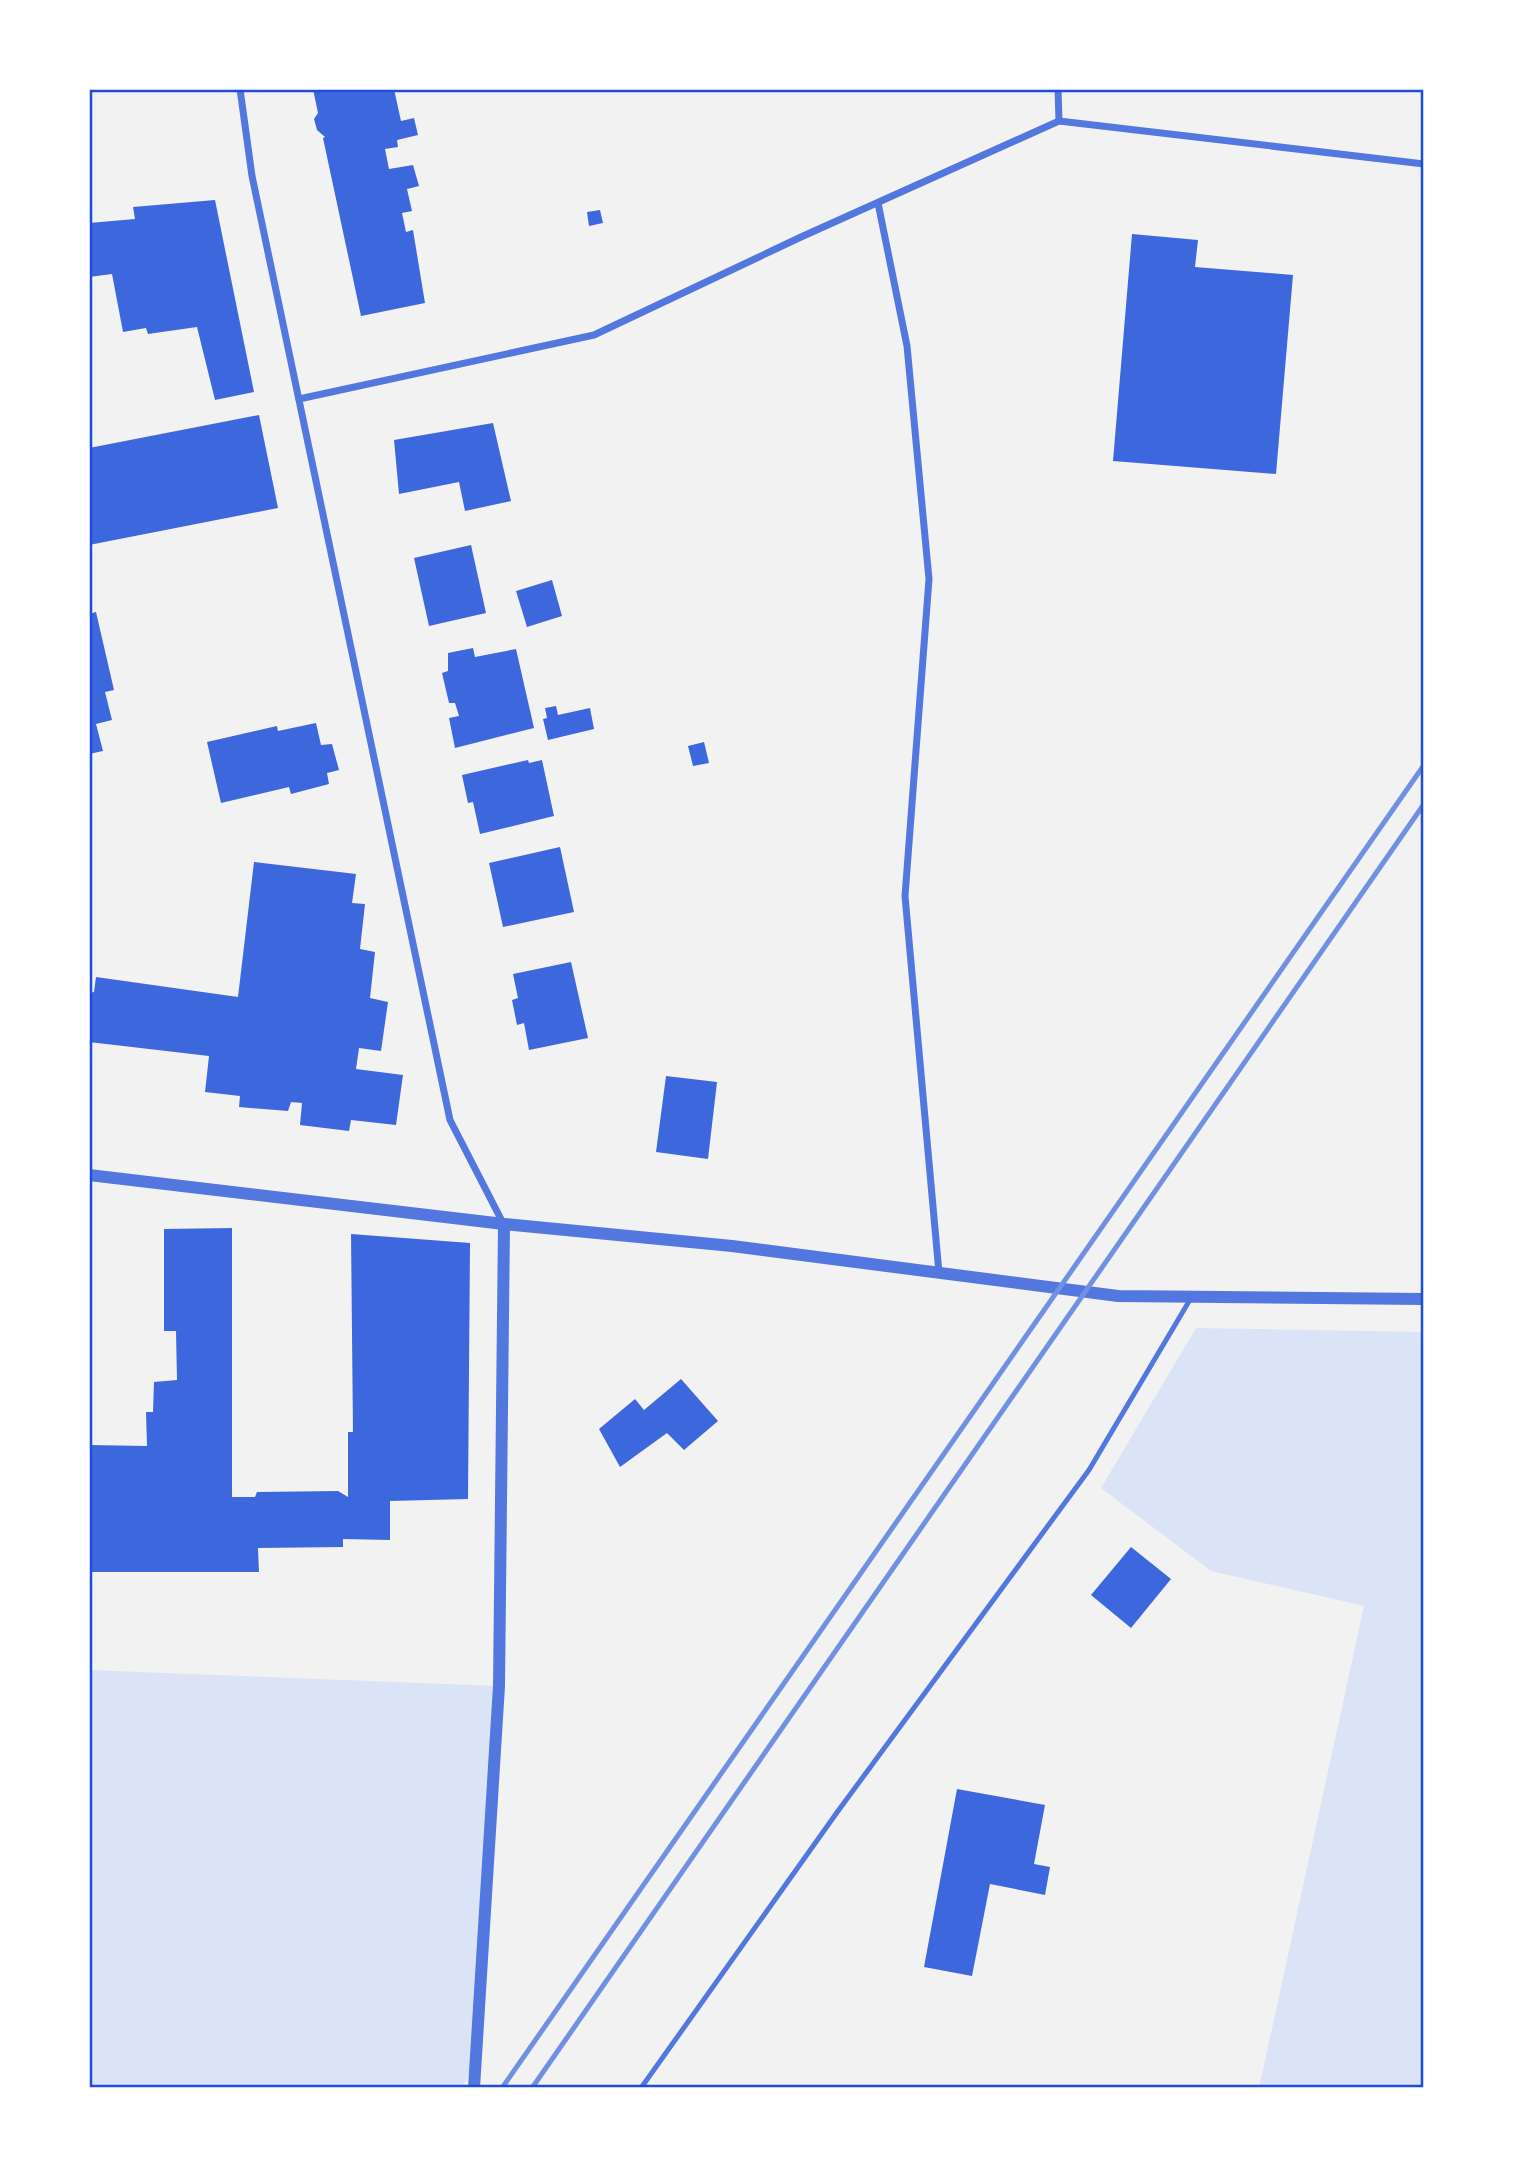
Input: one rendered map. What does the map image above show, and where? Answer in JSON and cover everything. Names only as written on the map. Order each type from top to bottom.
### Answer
[{"type":"street","points":[[240,89],[252,176],[450,1120],[503,1224],[499,1686],[474,2088]]},
{"type":"street","points":[[1058,89],[1059,121]]},
{"type":"street","points":[[299,399],[594,335],[1059,121],[1424,164]]},
{"type":"street","points":[[878,202],[907,346],[929,579],[905,896],[939,1273]]},
{"type":"street","points":[[89,1175],[503,1224],[732,1246],[1118,1296],[1424,1299]]},
{"type":"lane","points":[[642,2088],[838,1811],[1089,1470],[1192,1297]]},
{"type":"shaded area","points":[[1196,1328],[1424,1332],[1424,2088],[1259,2088],[1364,1606],[1211,1571],[1101,1488]]},
{"type":"shaded area","points":[[89,1670],[499,1686],[475,2067],[461,2088],[89,2088]]},
{"type":"building","points":[[313,89],[394,89],[401,121],[414,118],[418,135],[397,140],[398,147],[385,149],[389,169],[413,165],[419,186],[407,189],[412,211],[402,213],[406,232],[413,230],[425,303],[361,316],[323,138],[325,137],[317,130],[314,119],[318,113]]},
{"type":"building","points":[[215,200],[254,392],[215,400],[197,327],[148,334],[146,328],[123,332],[112,274],[89,277],[89,223],[135,219],[133,207]]},
{"type":"building","points":[[600,210],[603,223],[589,226],[587,212]]},
{"type":"building","points":[[1132,234],[1198,240],[1195,267],[1293,275],[1276,474],[1113,461]]},
{"type":"building","points":[[259,415],[278,508],[89,545],[89,448]]},
{"type":"building","points":[[493,423],[511,501],[465,511],[459,482],[399,494],[394,440]]},
{"type":"building","points":[[471,545],[486,613],[429,626],[414,558]]},
{"type":"building","points":[[552,580],[562,616],[527,627],[516,591]]},
{"type":"building","points":[[96,612],[114,690],[105,692],[112,720],[96,724],[103,751],[89,754],[89,614]]},
{"type":"building","points":[[473,648],[475,657],[516,649],[534,728],[455,748],[449,718],[459,716],[455,703],[449,703],[442,673],[448,671],[448,653]]},
{"type":"building","points":[[556,706],[558,715],[590,708],[594,729],[548,740],[543,719],[547,718],[545,708]]},
{"type":"building","points":[[316,723],[321,745],[332,744],[339,770],[327,773],[329,784],[291,794],[289,787],[221,803],[207,742],[277,726],[278,731]]},
{"type":"building","points":[[704,742],[709,763],[693,766],[688,746]]},
{"type":"building","points":[[528,760],[529,763],[542,760],[554,816],[480,834],[473,802],[468,803],[462,775]]},
{"type":"building","points":[[560,847],[574,912],[503,927],[489,863]]},
{"type":"building","points":[[254,862],[356,874],[352,903],[365,904],[360,949],[375,952],[370,998],[388,1002],[381,1051],[359,1048],[356,1069],[403,1075],[396,1125],[351,1120],[349,1131],[300,1125],[302,1103],[291,1102],[288,1111],[239,1107],[240,1096],[205,1092],[209,1056],[89,1042],[89,993],[94,992],[96,977],[238,997]]},
{"type":"building","points":[[571,962],[588,1038],[529,1050],[524,1023],[517,1025],[512,1000],[518,998],[513,974]]},
{"type":"building","points":[[666,1076],[717,1082],[708,1159],[656,1152]]},
{"type":"building","points":[[232,1228],[232,1497],[255,1497],[257,1492],[338,1491],[348,1497],[348,1432],[353,1432],[351,1234],[470,1243],[468,1499],[390,1501],[390,1540],[343,1539],[343,1547],[258,1548],[259,1572],[89,1572],[89,1445],[147,1446],[146,1412],[153,1412],[154,1382],[177,1380],[176,1331],[164,1331],[164,1229]]},
{"type":"building","points":[[681,1379],[718,1421],[684,1450],[667,1433],[620,1467],[599,1429],[635,1399],[644,1410]]},
{"type":"building","points":[[1131,1547],[1171,1579],[1131,1628],[1091,1595]]},
{"type":"building","points":[[957,1789],[1045,1805],[1034,1864],[1050,1867],[1045,1895],[990,1884],[972,1976],[924,1967]]},
{"type":"railway","points":[[502,2088],[1424,765]]},
{"type":"railway","points":[[532,2088],[1424,804]]}]
